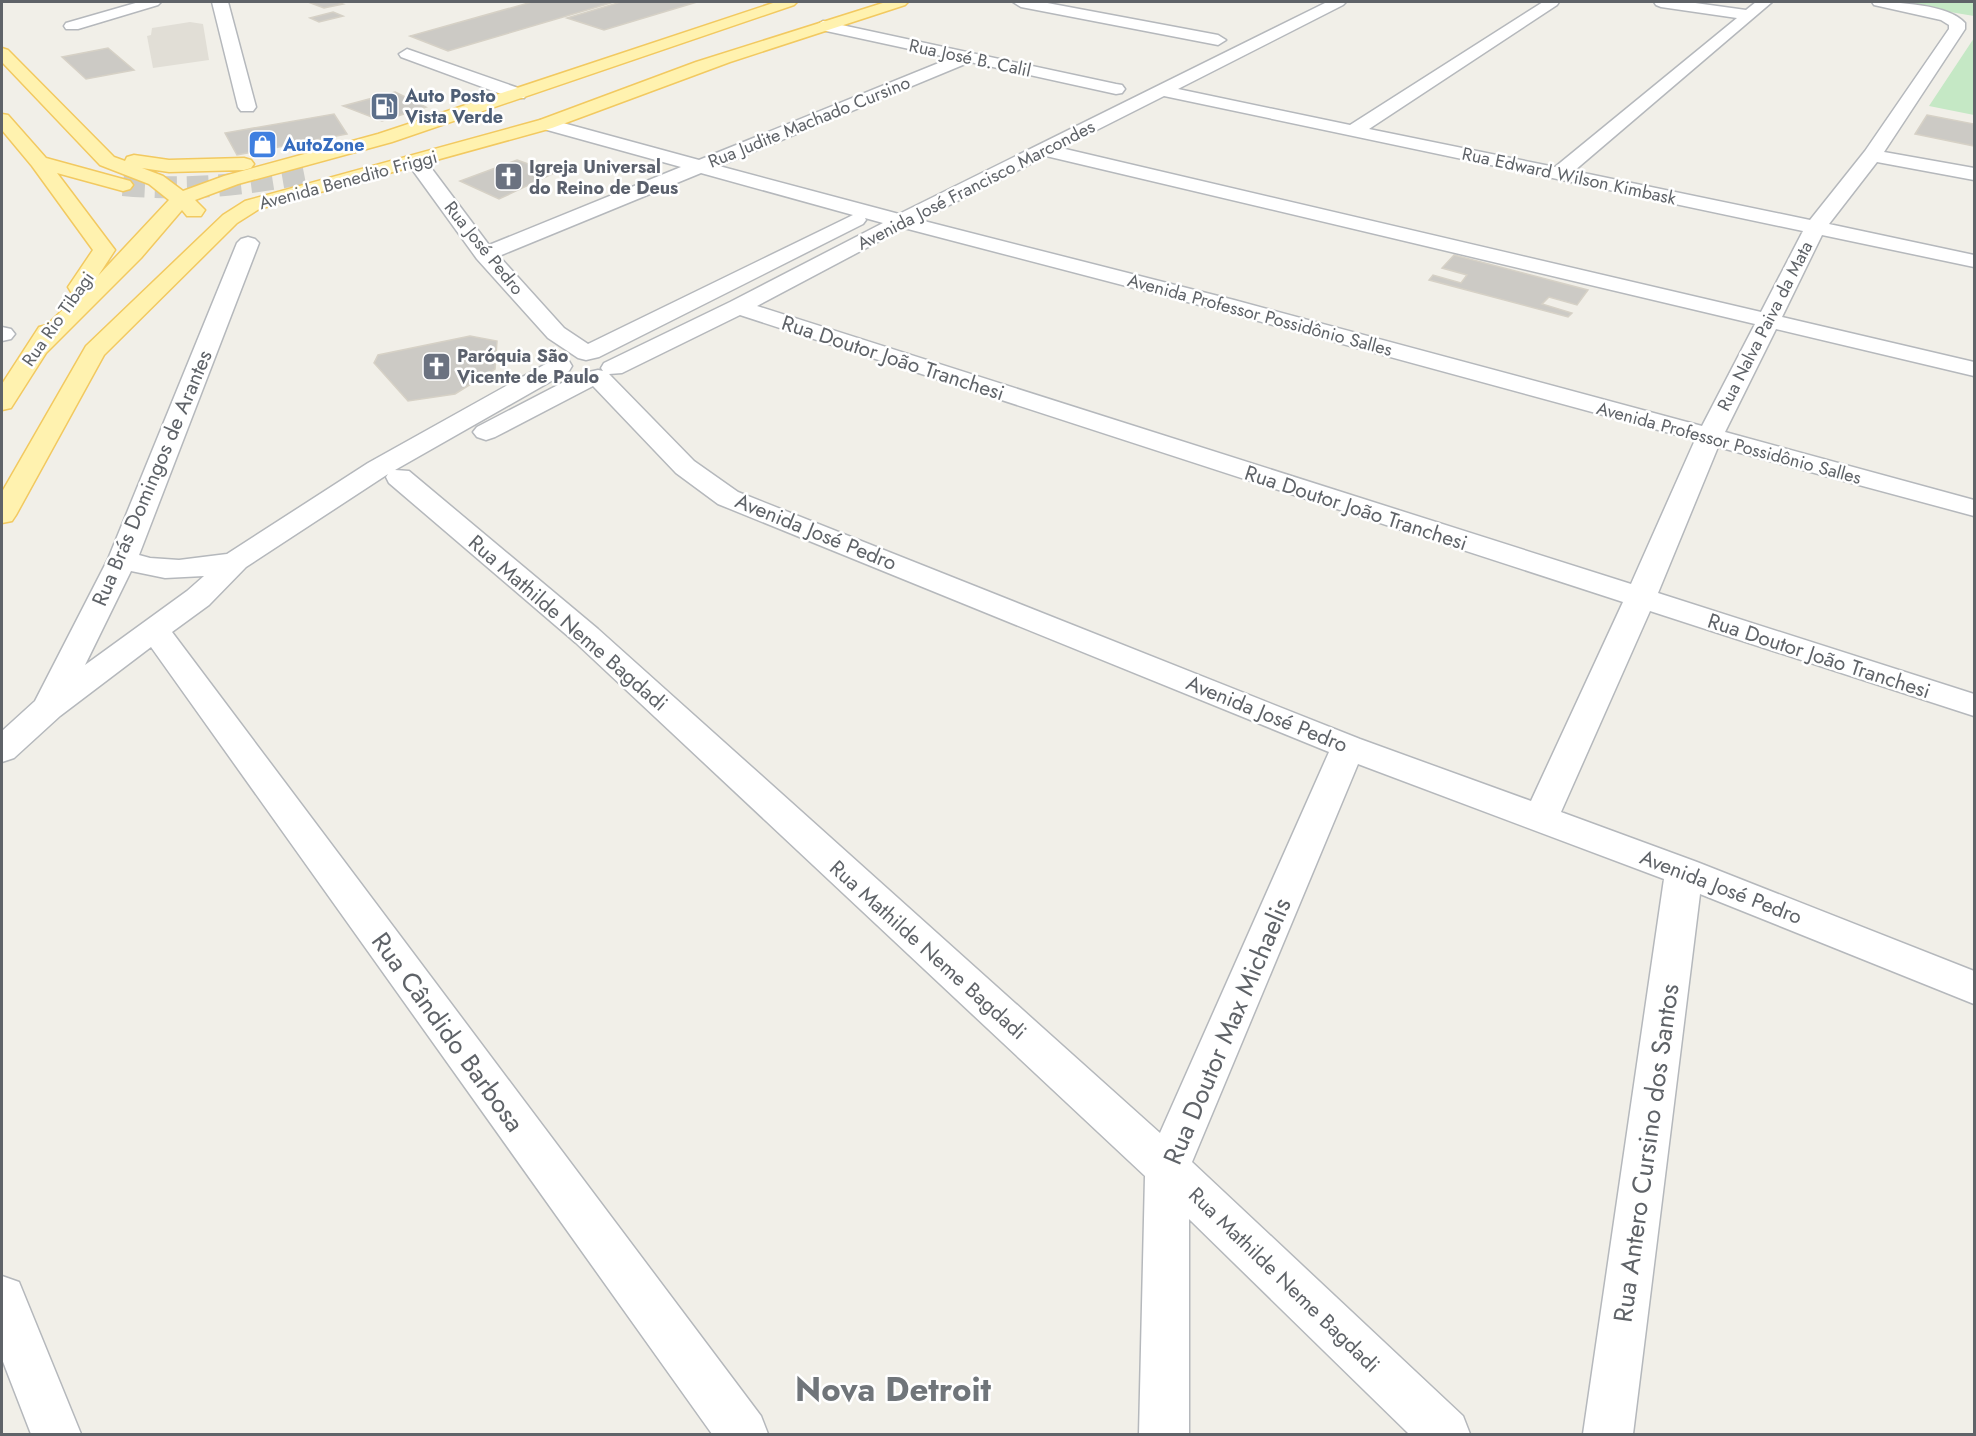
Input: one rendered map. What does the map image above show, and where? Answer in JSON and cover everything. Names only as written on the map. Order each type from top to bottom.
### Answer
[{"type":"main road","name":"Avenida Benedito Friggi","points":[[385,138],[785,2]]},
{"type":"main road","name":"Avenida Benedito Friggi","points":[[2,515],[94,351],[230,219],[252,205],[546,124],[757,48],[900,2]]},
{"type":"main road","points":[[709,29],[707,36],[710,41],[719,45],[757,48]]},
{"type":"main road","points":[[2,53],[90,147],[107,161],[156,180],[195,210],[184,234],[177,268]]},
{"type":"main road","name":"Avenida Benedito Friggi","points":[[306,173],[723,60]]},
{"type":"main road","points":[[2,119],[39,162],[123,185]]},
{"type":"main road","points":[[90,147],[140,162],[201,167],[288,157],[385,138]]},
{"type":"main road","points":[[36,349],[133,253],[181,199],[231,180],[385,138]]},
{"type":"main road","name":"Rua Rio Tibagi","points":[[2,403],[58,315],[96,265],[104,250],[39,162]]},
{"type":"street","points":[[72,26],[153,2]]},
{"type":"street","points":[[220,2],[247,107]]},
{"type":"street","points":[[1021,2],[1218,40]]},
{"type":"street","name":"Avenida José Francisco Marcondes","points":[[595,366],[738,307],[896,212],[1045,150],[1338,2]]},
{"type":"street","points":[[1353,130],[1552,2]]},
{"type":"street","points":[[1661,2],[1748,15]]},
{"type":"street","points":[[1559,174],[1765,2]]},
{"type":"street","name":"Rua Nalva Paiva da Mata","points":[[1541,818],[1640,599],[1709,438],[1766,320],[1815,228],[1872,154],[1957,29],[1958,23],[1946,17],[1924,10],[1880,2]]},
{"type":"street","name":"Rua José B. Calil","points":[[823,26],[1116,89]]},
{"type":"street","points":[[1197,50],[1238,31]]},
{"type":"street","points":[[407,54],[518,94]]},
{"type":"street","name":"Rua Judite Machado Cursino","points":[[485,254],[966,58]]},
{"type":"street","name":"Avenida José Francisco Marcondes","points":[[1096,100],[1134,81]]},
{"type":"street","name":"Rua Edward Wilson Kimbask","points":[[1163,91],[1974,261]]},
{"type":"street","name":"Avenida Professor Possidônio Salles","points":[[546,124],[870,213],[896,212],[1709,438],[1974,508]]},
{"type":"street","points":[[1045,150],[1974,369]]},
{"type":"street","points":[[1872,154],[1974,174]]},
{"type":"street","name":"Rua José Pedro","points":[[416,160],[485,254],[556,333],[595,366]]},
{"type":"street","name":"Avenida José Francisco Marcondes","points":[[198,597],[257,569],[399,477],[870,213]]},
{"type":"street","name":"Rua Brás Domingos de Arantes","points":[[48,708],[123,559],[248,243]]},
{"type":"street","name":"Rua Doutor João Tranchesi","points":[[738,307],[1974,705]]},
{"type":"street","name":"Rua José Pedro","points":[[556,333],[561,363]]},
{"type":"street","points":[[561,363],[559,371],[569,378],[595,366]]},
{"type":"street","name":"Avenida José Francisco Marcondes","points":[[2,750],[48,708],[198,597],[236,561],[377,469],[561,363]]},
{"type":"street","name":"Avenida José Pedro","points":[[595,366],[685,467],[728,498],[1348,747],[1684,872],[1974,988]]},
{"type":"street","name":"Rua Mathilde Neme Bagdadi","points":[[399,477],[587,636],[1167,1168],[1445,1434]]},
{"type":"street","points":[[123,559],[142,568],[188,570],[236,561]]},
{"type":"street","name":"Rua Cândido Barbosa","points":[[154,629],[743,1434]]},
{"type":"street","name":"Rua Doutor Max Michaelis","points":[[1164,1434],[1167,1168],[1348,747]]},
{"type":"street","name":"Rua Antero Cursino dos Santos","points":[[1608,1434],[1684,872]]},
{"type":"street","points":[[2,1299],[56,1434]]},
{"type":"shaded area","points":[[190,22],[203,24],[209,60],[153,68],[147,36],[151,35],[152,28]]},
{"type":"green space","points":[[1890,2],[1974,2],[1974,16]]},
{"type":"green space","points":[[1974,38],[1974,115],[1929,106]]},
{"type":"building","points":[[308,2],[337,2],[343,4],[324,8]]},
{"type":"building","points":[[532,2],[614,2],[448,51],[410,36]]},
{"type":"building","points":[[621,2],[697,2],[604,30],[567,18]]},
{"type":"building","points":[[333,12],[343,16],[319,22],[310,18]]},
{"type":"building","points":[[108,48],[134,70],[86,79],[62,57]]},
{"type":"building","name":"Auto Posto Vista Verde","points":[[395,92],[426,107],[382,121],[343,106]]},
{"type":"building","name":"AutoZone","points":[[334,114],[347,134],[237,155],[225,133]]},
{"type":"building","points":[[1927,115],[1974,124],[1974,146],[1915,134]]},
{"type":"building","name":"Igreja Universal do Reino de Deus","points":[[517,160],[554,173],[499,199],[460,181]]},
{"type":"building","points":[[1454,255],[1588,290],[1577,305],[1549,297],[1542,304],[1572,313],[1568,317],[1429,280],[1433,275],[1461,283],[1467,275],[1442,268]]},
{"type":"building","name":"Paróquia São Vicente de Paulo","points":[[470,336],[497,341],[495,369],[455,394],[408,401],[374,363],[378,355]]},
{"type":"tunnel","points":[[123,185],[215,186],[306,173]]},
{"type":"place","name":"Auto Posto Vista Verde","points":[[384,106]]},
{"type":"place","name":"AutoZone","points":[[262,145]]},
{"type":"place","name":"Igreja Universal do Reino de Deus","points":[[508,177]]},
{"type":"place","name":"Paróquia São Vicente de Paulo","points":[[436,366]]},
{"type":"district","name":"Nova Detroit","points":[[893,1389]]}]
